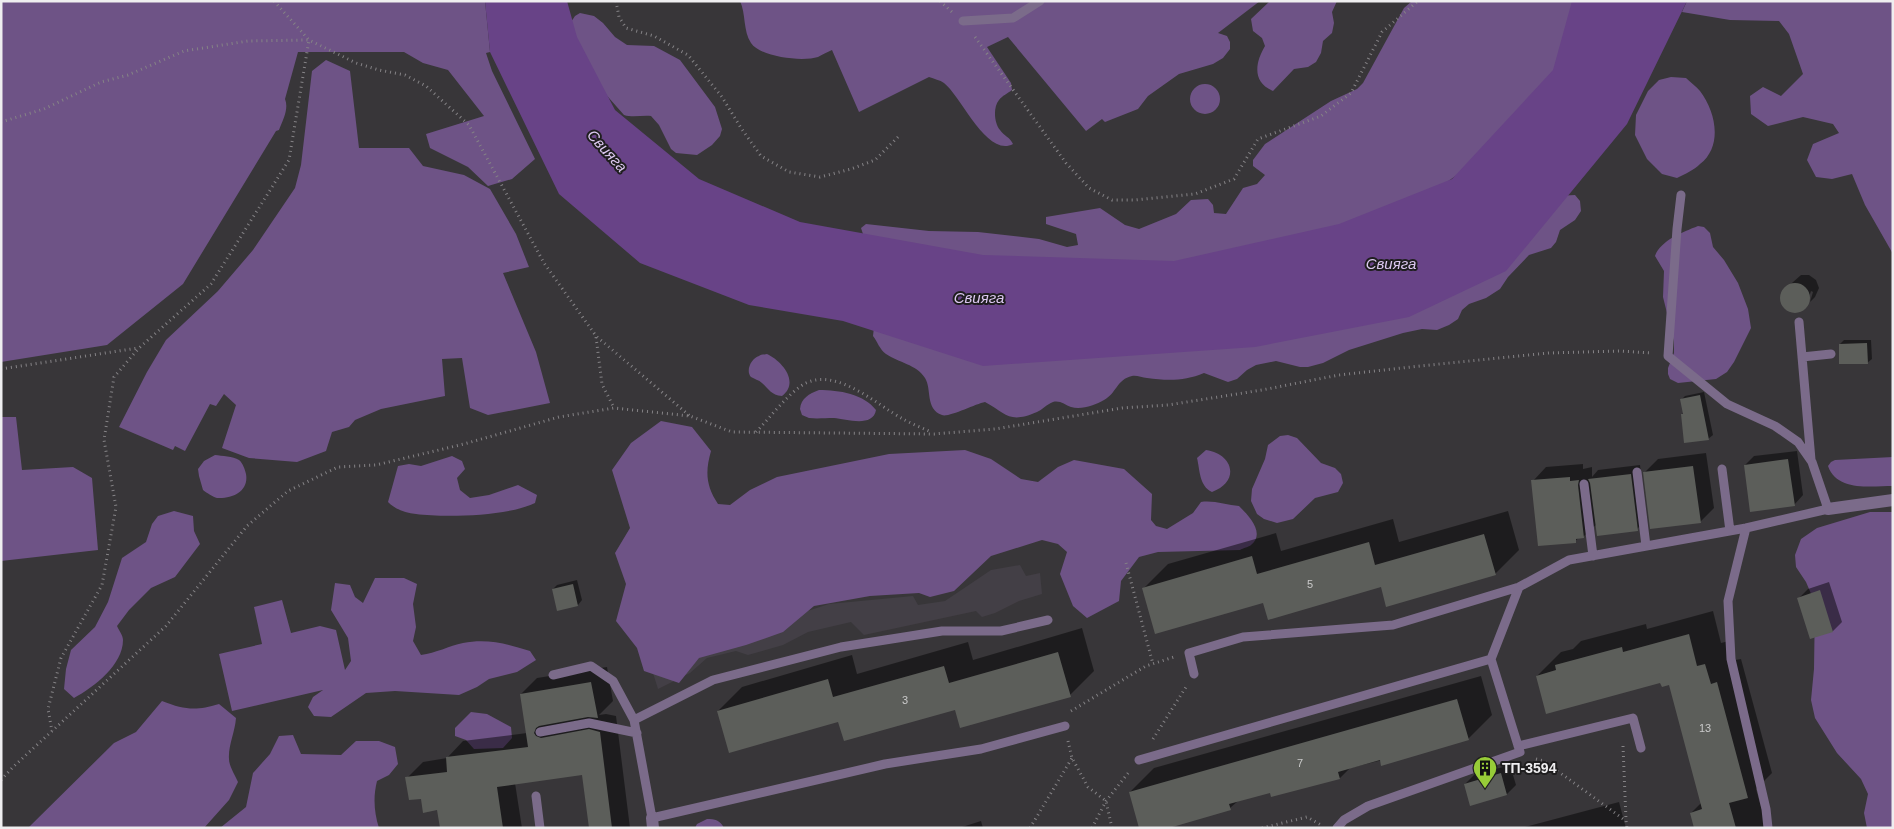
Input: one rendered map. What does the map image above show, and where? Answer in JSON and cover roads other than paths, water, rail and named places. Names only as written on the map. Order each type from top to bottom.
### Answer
[{"type":"street","points":[[1828,509],[1893,500]]},
{"type":"lane","points":[[964,21],[1013,18],[1040,1]]},
{"type":"lane","points":[[1681,195],[1668,356],[1727,404],[1775,426],[1798,442],[1812,462]]},
{"type":"lane","points":[[1194,674],[1189,653],[1243,637],[1392,625],[1519,587],[1569,560],[1746,528],[1828,509],[1812,462],[1799,322]]},
{"type":"lane","points":[[1802,357],[1831,354]]},
{"type":"lane","points":[[1722,469],[1730,531]]},
{"type":"lane","points":[[1637,472],[1646,546]]},
{"type":"lane","points":[[1584,484],[1593,556]]},
{"type":"lane","points":[[1746,528],[1728,601],[1731,659],[1766,809],[1768,828]]},
{"type":"lane","points":[[1519,587],[1491,659],[1519,749]]},
{"type":"lane","points":[[634,720],[712,680],[841,647],[942,631],[1001,631],[1048,620]]},
{"type":"lane","points":[[1139,760],[1491,659]]},
{"type":"lane","points":[[553,675],[591,666],[613,681],[634,720],[653,823],[886,764],[981,749],[1065,726]]},
{"type":"lane","points":[[1337,828],[1344,820],[1368,806],[1519,749],[1622,720],[1633,718],[1641,748]]},
{"type":"lane","points":[[540,732],[589,722],[637,733]]},
{"type":"lane","points":[[536,796],[540,828]]},
{"type":"water","name":"Свияга","points":[[485,1],[567,1],[577,37],[615,110],[699,179],[800,222],[983,255],[1174,261],[1339,224],[1452,179],[1553,70],[1572,1],[1687,1],[1627,124],[1506,271],[1409,317],[1255,347],[983,366],[843,321],[749,305],[640,263],[559,194],[490,52]]},
{"type":"place","name":"ТП-3594","points":[[1485,789]]}]
